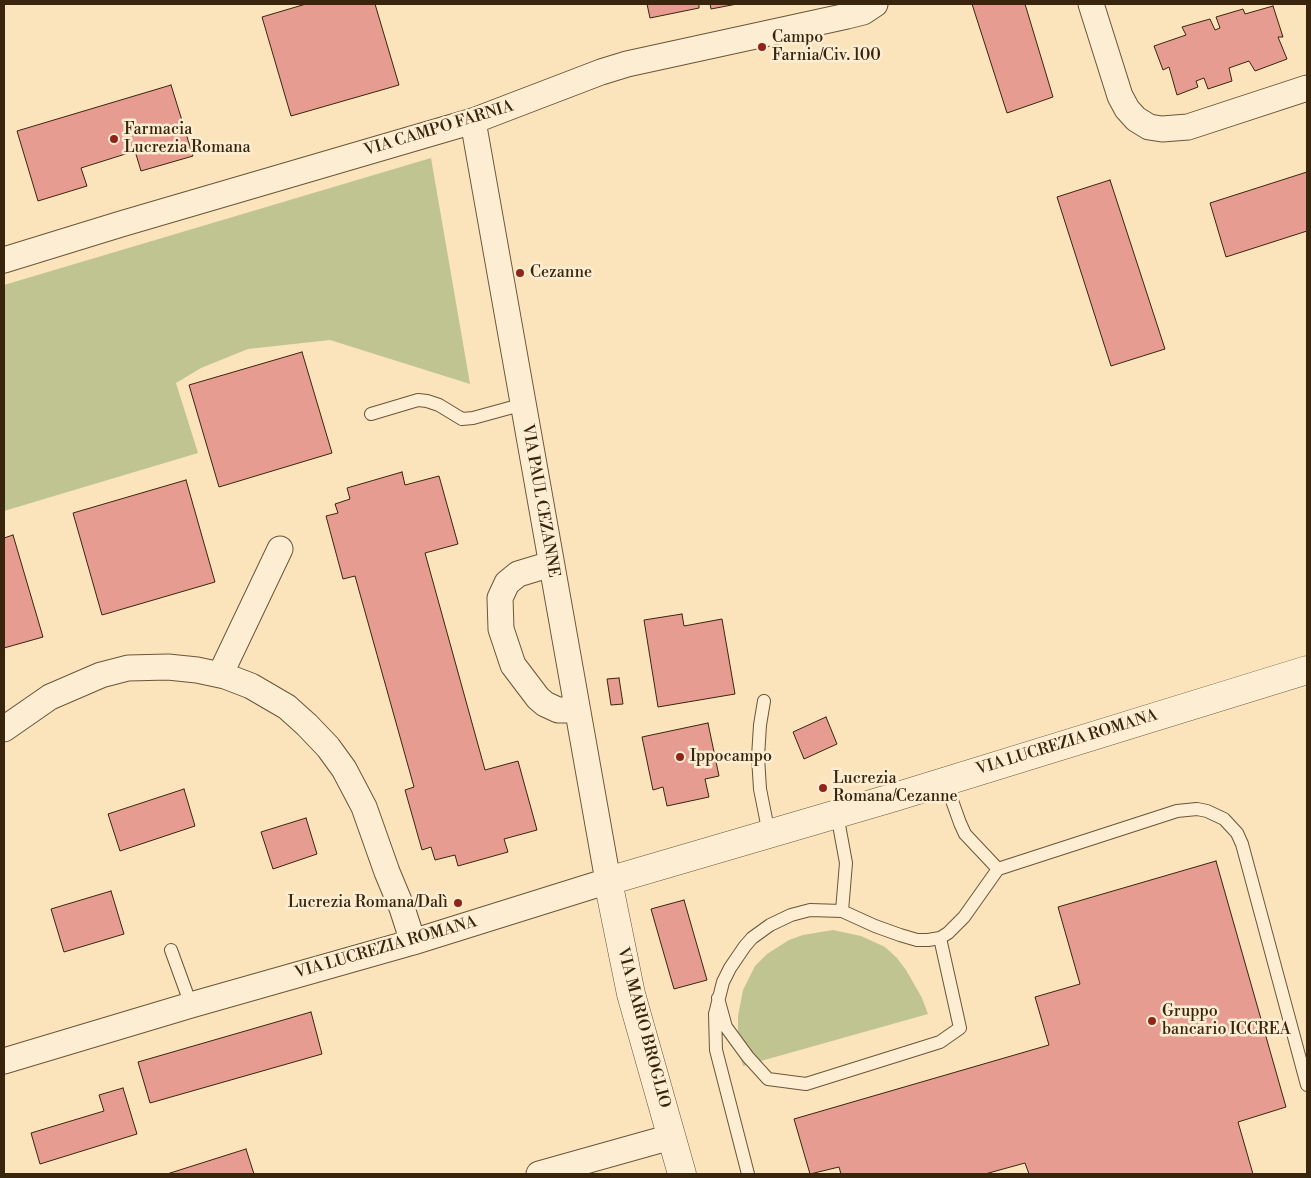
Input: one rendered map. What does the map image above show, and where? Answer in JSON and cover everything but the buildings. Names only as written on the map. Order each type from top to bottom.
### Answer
[{"type":"street","name":"VIA CAMPO FARNIA","points":[[4,260],[473,121],[601,72],[627,64],[847,16],[863,12],[875,4]]},
{"type":"street","points":[[1091,4],[1120,96],[1127,109],[1136,119],[1149,126],[1162,129],[1188,127],[1307,88]]},
{"type":"street","name":"VIA PAUL CEZANNE","points":[[473,121],[608,881]]},
{"type":"street","points":[[220,675],[280,549]]},
{"type":"street","points":[[551,564],[518,574],[507,583],[500,598],[501,629],[513,665],[538,698],[545,704],[558,710],[578,710]]},
{"type":"street","points":[[4,729],[29,709],[50,697],[87,680],[114,671],[139,667],[197,670],[220,675],[251,686],[287,707],[317,734],[336,757],[364,806],[413,942]]},
{"type":"street","name":"VIA LUCREZIA ROMANA","points":[[4,1061],[191,1005],[413,942],[608,881],[837,814],[1307,670]]},
{"type":"street","name":"VIA MARIO BROGLIO","points":[[608,881],[631,994],[682,1174]]},
{"type":"street","points":[[539,1174],[671,1137]]},
{"type":"lane","points":[[371,414],[418,400],[439,405],[462,419],[473,418],[524,404]]},
{"type":"lane","points":[[764,701],[758,757],[760,789],[769,834]]},
{"type":"lane","points":[[945,781],[965,834],[998,869]]},
{"type":"lane","points":[[748,1174],[716,1050],[714,1027],[718,998],[723,982],[738,955],[752,938],[770,925],[790,915],[810,910],[842,912],[916,940],[940,938],[948,934],[964,917],[998,869],[1177,811],[1197,809],[1207,811],[1224,819],[1237,834],[1242,844],[1307,1085]]},
{"type":"lane","points":[[837,814],[846,863],[842,912]]},
{"type":"lane","points":[[718,998],[726,1027],[768,1079],[806,1084],[940,1042],[960,1028],[940,938]]},
{"type":"lane","points":[[171,950],[191,1005]]},
{"type":"green space","points":[[431,158],[470,384],[330,340],[248,349],[201,368],[176,383],[198,453],[4,511],[4,285]]},
{"type":"green space","points":[[833,930],[861,936],[885,947],[906,970],[922,998],[928,1014],[743,1066],[738,1047],[738,1016],[743,990],[755,966],[767,954],[789,940],[803,935]]},
{"type":"place","name":"Campo Farnia/Civ. 100","points":[[762,47]]},
{"type":"place","name":"Farmacia Lucrezia Romana","points":[[114,139]]},
{"type":"place","name":"Cezanne","points":[[520,273]]},
{"type":"place","name":"Ippocampo","points":[[680,757]]},
{"type":"place","name":"Lucrezia Romana/Cezanne","points":[[823,788]]},
{"type":"place","name":"Lucrezia Romana/Dalì","points":[[458,903]]},
{"type":"place","name":"Gruppo bancario ICCREA","points":[[1152,1021]]}]
